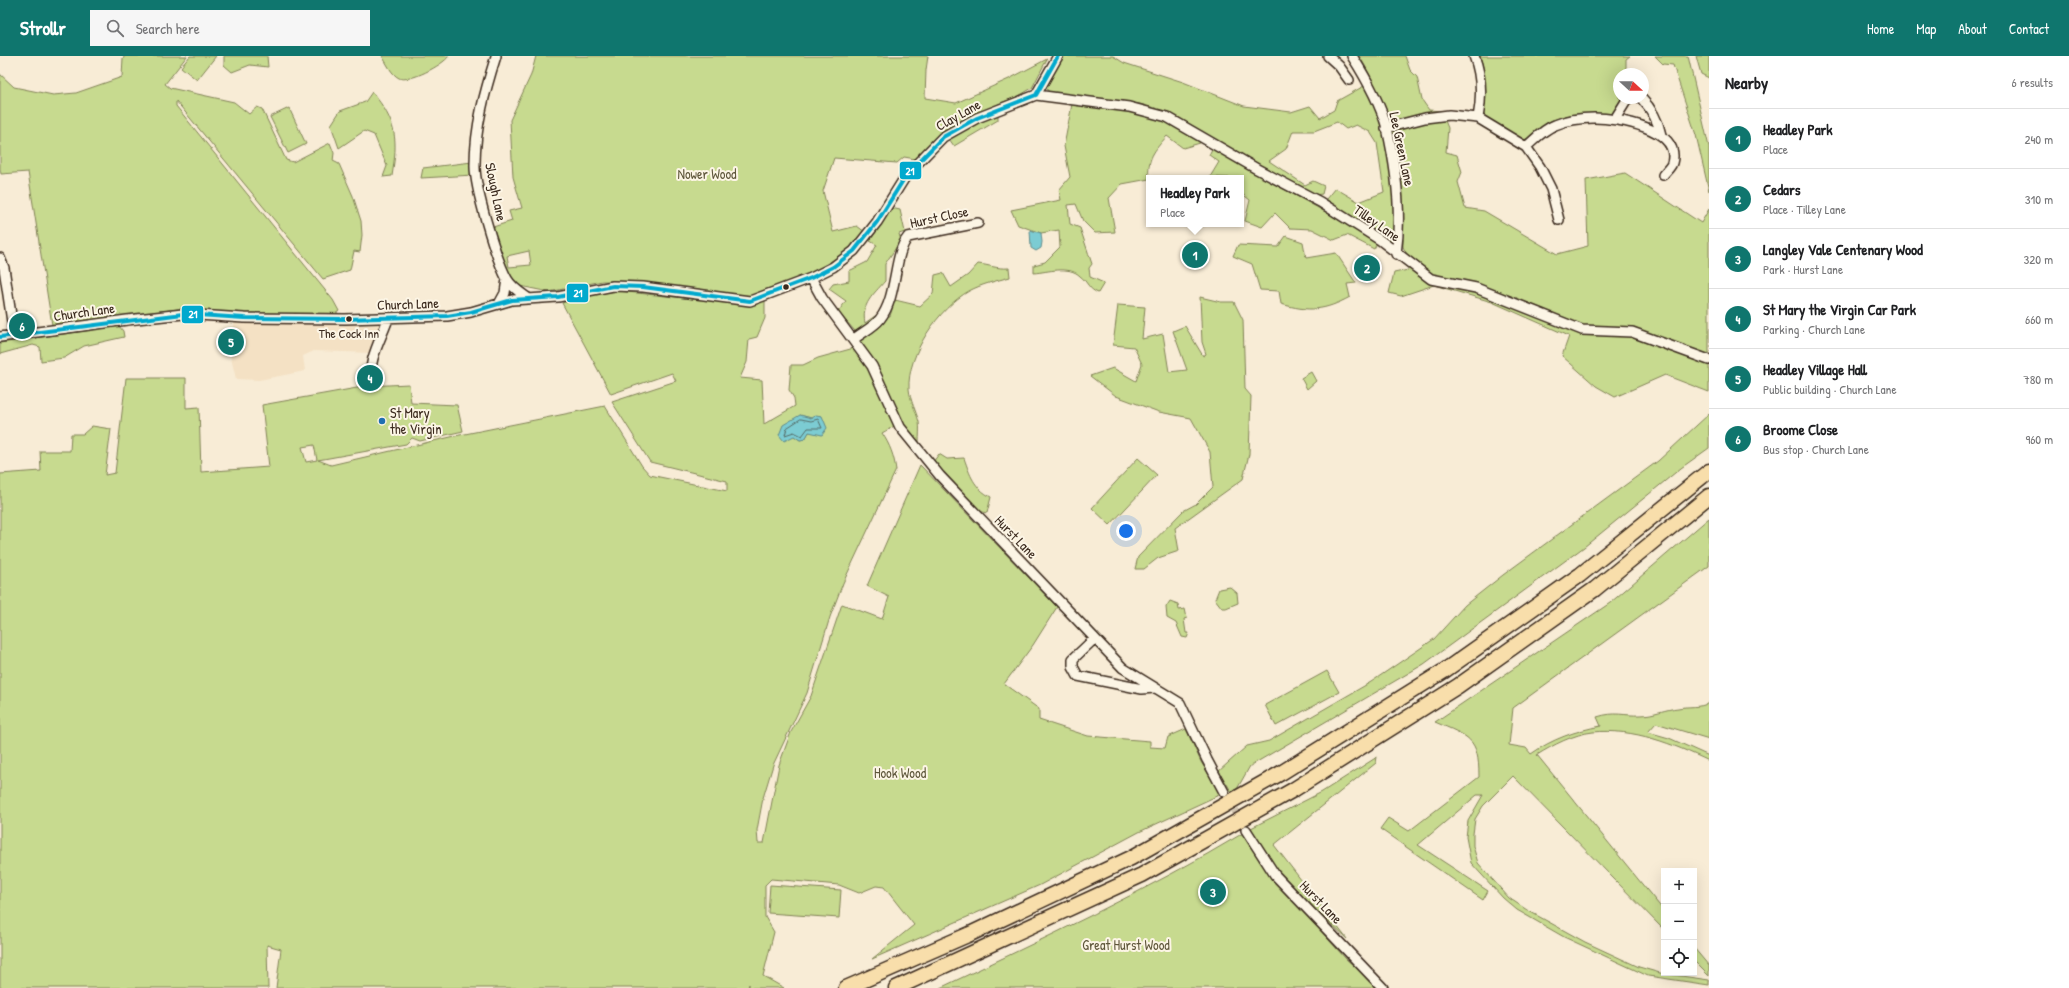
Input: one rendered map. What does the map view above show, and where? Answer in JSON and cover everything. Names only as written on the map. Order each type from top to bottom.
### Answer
[{"type":"highway","points":[[846,988],[970,934],[1130,858],[1281,773],[1444,671],[1580,575],[1709,471]]},
{"type":"highway","points":[[896,988],[1142,875],[1293,790],[1458,686],[1595,589],[1709,496]]},
{"type":"street","name":"Slough Lane","points":[[496,56],[481,104],[475,166],[497,256],[507,279],[517,291],[529,299]]},
{"type":"street","points":[[1036,95],[1058,56]]},
{"type":"street","points":[[1328,56],[1339,66],[1349,80]]},
{"type":"street","name":"Lee Green Lane","points":[[1352,56],[1366,79],[1386,128],[1398,203],[1396,254]]},
{"type":"street","points":[[1474,56],[1480,81],[1481,98],[1478,118]]},
{"type":"street","name":"Tilley Lane","points":[[1036,95],[1129,107],[1167,117],[1257,169],[1320,202],[1380,240],[1396,254],[1431,279],[1476,288],[1582,330],[1632,332],[1709,360]]},
{"type":"street","name":"Clay Lane","points":[[810,278],[833,267],[854,251],[878,222],[907,174],[943,137],[977,118],[1036,95]]},
{"type":"street","points":[[1614,119],[1624,104]]},
{"type":"street","points":[[1647,104],[1658,124],[1661,135]]},
{"type":"street","points":[[1386,128],[1425,118],[1449,115],[1478,118],[1526,147],[1540,167],[1551,190],[1559,220]]},
{"type":"street","points":[[1526,147],[1554,125],[1593,118],[1614,119],[1628,122],[1661,135],[1668,142],[1673,155],[1672,164],[1663,175]]},
{"type":"street","name":"Hurst Close","points":[[852,340],[880,319],[891,296],[901,244],[908,237],[978,223]]},
{"type":"street","points":[[0,258],[4,268],[14,335]]},
{"type":"street","name":"Church Lane","points":[[0,337],[183,314],[244,318],[388,319],[447,316],[499,304],[529,299],[558,297],[613,286],[643,287],[750,301],[810,278]]},
{"type":"street","name":"Hurst Lane","points":[[810,278],[822,298],[872,366],[900,427],[940,476],[1123,668],[1180,703],[1224,792]]},
{"type":"street","points":[[499,304],[504,293],[507,279]]},
{"type":"street","points":[[371,384],[369,374],[372,360],[388,319]]},
{"type":"street","points":[[1094,639],[1073,659],[1073,667],[1078,676],[1142,689],[1155,688]]},
{"type":"street","name":"Hurst Lane","points":[[1246,830],[1275,874],[1383,988]]},
{"type":"shaded area","points":[[234,321],[262,323],[384,322],[373,353],[314,351],[303,356],[305,371],[259,380],[236,379],[231,358]]},
{"type":"green space","points":[[126,56],[187,56],[165,84],[170,88],[234,102],[249,114],[257,107],[262,109],[286,160],[293,162],[330,143],[334,153],[333,161],[339,164],[353,196],[361,221],[362,235],[360,252],[354,251],[350,270],[323,279],[176,101],[176,106],[333,300],[339,311],[335,314],[232,313],[178,309],[52,325],[28,172],[1,174],[0,74],[14,87],[53,95],[76,93],[122,77],[123,58]]},
{"type":"green space","points":[[190,56],[216,56],[197,80],[181,67]]},
{"type":"green space","points":[[224,56],[267,56],[268,67],[250,65],[232,72],[224,65]]},
{"type":"green space","points":[[382,56],[449,56],[446,60],[426,72],[418,76],[404,79],[399,78],[394,74]]},
{"type":"green space","points":[[536,56],[928,56],[925,98],[956,103],[1009,79],[1047,59],[1032,88],[1017,97],[998,104],[998,120],[954,146],[945,133],[916,159],[904,157],[897,163],[834,158],[823,191],[833,232],[857,226],[865,232],[848,251],[805,277],[765,291],[765,318],[757,337],[749,339],[747,362],[740,378],[762,380],[764,424],[795,406],[794,398],[789,390],[791,365],[803,365],[818,358],[854,348],[870,371],[896,425],[882,433],[891,451],[896,470],[843,583],[830,617],[807,693],[773,765],[763,798],[757,830],[758,843],[764,843],[779,765],[791,732],[811,696],[842,604],[882,619],[889,597],[867,586],[920,465],[1057,607],[1033,645],[1004,684],[1039,709],[1039,720],[1088,736],[1150,741],[1150,747],[1165,748],[1168,737],[1186,729],[1201,762],[1221,794],[1139,832],[1040,885],[872,959],[914,925],[884,887],[876,886],[859,893],[839,885],[771,879],[765,885],[765,917],[774,932],[763,976],[784,988],[749,988],[749,984],[748,988],[276,988],[281,949],[267,945],[268,988],[0,988],[0,474],[41,471],[40,451],[70,451],[71,434],[83,434],[92,426],[111,429],[105,475],[115,473],[126,378],[186,378],[186,408],[199,407],[201,472],[269,467],[262,405],[368,386],[409,384],[411,403],[457,405],[463,431],[420,441],[412,438],[406,444],[318,460],[331,465],[455,436],[605,406],[642,466],[650,475],[727,491],[727,481],[650,462],[612,402],[676,381],[672,373],[611,394],[562,303],[593,294],[618,291],[693,299],[694,290],[636,282],[602,281],[549,292],[520,286],[514,283],[508,273],[493,227],[512,221],[509,211],[522,208],[513,177],[510,120],[531,75]],"holes":[[[529,251],[531,265],[509,267],[507,256]],[[800,415],[811,418],[814,432],[809,432],[805,439],[800,440],[794,436]],[[314,445],[317,460],[306,462],[302,447]]]},
{"type":"green space","points":[[1063,56],[1113,56],[1124,63],[1183,82],[1244,106],[1291,112],[1310,106],[1320,118],[1334,110],[1337,101],[1364,86],[1378,110],[1391,141],[1394,136],[1383,105],[1370,75],[1359,56],[1405,56],[1410,70],[1417,77],[1422,100],[1429,110],[1441,111],[1448,128],[1446,152],[1457,155],[1462,172],[1458,182],[1465,208],[1484,211],[1557,254],[1588,246],[1586,180],[1625,173],[1701,223],[1709,209],[1709,392],[1665,375],[1615,397],[1596,386],[1562,356],[1569,336],[1492,302],[1434,285],[1401,296],[1389,293],[1394,273],[1408,270],[1412,263],[1403,247],[1403,239],[1389,244],[1326,199],[1335,188],[1359,202],[1384,192],[1377,143],[1370,132],[1356,125],[1346,129],[1337,122],[1314,131],[1293,131],[1286,149],[1269,161],[1305,185],[1313,181],[1324,186],[1322,194],[1314,195],[1168,113],[1140,104],[1050,93],[1046,88]]},
{"type":"green space","points":[[1480,56],[1630,56],[1626,59],[1626,68],[1613,68],[1613,104],[1619,104],[1612,114],[1582,114],[1558,118],[1547,123],[1531,137],[1523,140],[1484,117],[1483,67]]},
{"type":"green space","points":[[1655,56],[1688,56],[1709,147],[1709,191],[1696,135],[1673,65],[1663,64]]},
{"type":"green space","points":[[1696,56],[1709,56],[1709,78],[1701,74]]},
{"type":"green space","points":[[372,92],[387,113],[394,131],[395,151],[392,176],[383,177],[387,166],[374,135],[364,131],[339,148],[331,125],[340,111],[365,102]]},
{"type":"green space","points":[[1072,104],[1128,111],[1162,119],[1197,138],[1200,143],[1183,148],[1167,136],[1152,155],[1149,166],[1149,175],[1146,175],[1146,180],[1122,184],[1109,198],[1115,232],[1095,233],[1083,221],[1076,204],[1068,205],[1070,224],[1080,228],[1092,264],[1089,268],[1090,277],[1104,283],[1098,293],[1092,290],[1080,276],[1070,271],[1058,270],[1034,273],[1034,265],[1045,262],[1060,247],[1059,230],[1041,233],[1018,225],[1011,210],[1061,200],[1059,190],[1070,177],[1064,146]]},
{"type":"green space","points":[[289,108],[306,144],[288,153],[270,117]]},
{"type":"green space","points":[[1212,149],[1329,214],[1377,243],[1374,249],[1347,235],[1334,240],[1312,229],[1290,228],[1275,213],[1262,227],[1245,221],[1250,200],[1244,195],[1244,175],[1211,175],[1219,162],[1209,155]]},
{"type":"green space","points":[[472,162],[474,175],[421,178],[423,168]]},
{"type":"green space","points":[[891,208],[900,210],[905,232],[899,234],[901,240],[885,264],[885,281],[872,295],[866,305],[864,316],[865,323],[875,316],[890,316],[895,300],[920,306],[933,294],[935,275],[943,273],[951,287],[968,275],[978,264],[1009,268],[1010,277],[979,286],[958,299],[936,320],[919,347],[913,361],[909,389],[919,422],[919,443],[907,430],[872,361],[861,347],[855,331],[838,312],[846,301],[829,289],[833,284],[849,281],[849,271],[867,262],[877,245],[870,241]]},
{"type":"green space","points":[[1286,236],[1303,242],[1306,258],[1336,253],[1356,283],[1347,284],[1350,297],[1332,305],[1316,309],[1308,309],[1281,304],[1279,291],[1260,290],[1252,264],[1233,256],[1238,245],[1278,247]]},
{"type":"green space","points":[[1200,297],[1221,302],[1234,302],[1243,320],[1245,389],[1251,396],[1249,454],[1243,479],[1175,528],[1179,551],[1158,558],[1144,569],[1135,569],[1138,557],[1183,511],[1196,504],[1213,487],[1210,452],[1191,418],[1159,412],[1116,396],[1090,376],[1113,368],[1136,381],[1142,364],[1134,347],[1113,345],[1118,305],[1145,307],[1142,339],[1163,334],[1169,372],[1187,370],[1173,331],[1185,326],[1203,356],[1206,354],[1202,342]]},
{"type":"green space","points":[[119,326],[123,331],[124,337],[84,346],[64,358],[41,361],[40,347],[33,345],[0,354],[0,343]]},
{"type":"green space","points":[[1311,372],[1316,381],[1307,389],[1301,378]]},
{"type":"green space","points":[[1709,414],[1709,448],[1681,468],[1584,547],[1424,664],[1250,766],[1237,789],[1231,791],[1219,771],[1247,746],[1269,741],[1371,682],[1434,639],[1465,605],[1503,575],[1658,461]]},
{"type":"green space","points":[[939,454],[947,459],[964,458],[973,480],[980,490],[991,497],[987,513],[979,511],[933,462]]},
{"type":"green space","points":[[1138,458],[1157,475],[1110,525],[1092,508]]},
{"type":"green space","points":[[1709,518],[1709,566],[1513,708],[1509,745],[1526,748],[1531,754],[1564,736],[1601,726],[1597,717],[1615,714],[1646,715],[1673,709],[1702,706],[1709,703],[1709,739],[1656,723],[1648,732],[1669,738],[1709,756],[1709,761],[1667,743],[1638,735],[1608,731],[1578,735],[1537,755],[1661,907],[1661,927],[1513,776],[1483,806],[1475,819],[1473,846],[1478,863],[1509,898],[1527,910],[1585,942],[1639,967],[1661,973],[1661,976],[1681,976],[1709,980],[1709,985],[1648,976],[1564,937],[1517,910],[1503,898],[1471,863],[1466,837],[1468,821],[1483,795],[1477,795],[1418,845],[1488,891],[1483,900],[1380,829],[1388,818],[1409,831],[1479,777],[1477,754],[1470,740],[1464,735],[1435,722],[1610,603]]},
{"type":"green space","points":[[1230,587],[1237,593],[1238,603],[1222,608],[1215,599],[1219,589]]},
{"type":"green space","points":[[1170,601],[1178,604],[1179,610],[1185,609],[1187,618],[1184,619],[1186,633],[1189,633],[1187,638],[1182,637],[1176,623],[1167,618],[1166,607]]},
{"type":"green space","points":[[1327,671],[1339,692],[1276,726],[1265,705]]},
{"type":"green space","points":[[1377,757],[1376,763],[1274,845],[1347,939],[1282,878],[1251,828],[1322,792]]},
{"type":"green space","name":"Great Hurst Wood","points":[[1245,832],[1266,870],[1346,959],[1379,988],[940,988],[1056,933],[1133,894],[1208,854]]},
{"type":"green space","points":[[770,885],[841,890],[839,918],[768,913]]},
{"type":"green space","points":[[1697,952],[1709,966],[1709,976],[1697,964]]},
{"type":"water","points":[[1030,230],[1041,233],[1041,248],[1036,251],[1031,248]]},
{"type":"water","points":[[800,415],[811,418],[816,415],[822,416],[827,428],[822,435],[809,432],[805,439],[800,440],[794,436],[784,441],[779,435],[783,425]]},
{"type":"tunnel","points":[[1228,798],[1242,824]]},
{"type":"transit line","name":"21","points":[[0,337],[183,314],[244,318],[345,319],[447,316],[471,312],[512,300],[558,297],[613,286],[643,287],[750,301],[811,278],[833,267],[854,251],[877,222],[907,174],[943,137],[977,118],[1036,95],[1058,56]]},
{"type":"place","name":"Headley Park","points":[[1195,255]]},
{"type":"place","name":"Cedars","points":[[1367,268]]},
{"type":"place","name":"The Cock Inn","points":[[349,319]]},
{"type":"place","name":"Broome Close","points":[[22,326]]},
{"type":"place","name":"Headley Village Hall","points":[[231,342]]},
{"type":"place","name":"St Mary the Virgin Car Park","points":[[370,378]]},
{"type":"place","name":"St Mary the Virgin","points":[[382,421]]},
{"type":"place","name":"Langley Vale Centenary Wood","points":[[1213,892]]},
{"type":"park label","name":"Nower Wood","points":[[707,174]]},
{"type":"park label","name":"Hook Wood","points":[[900,773]]}]
